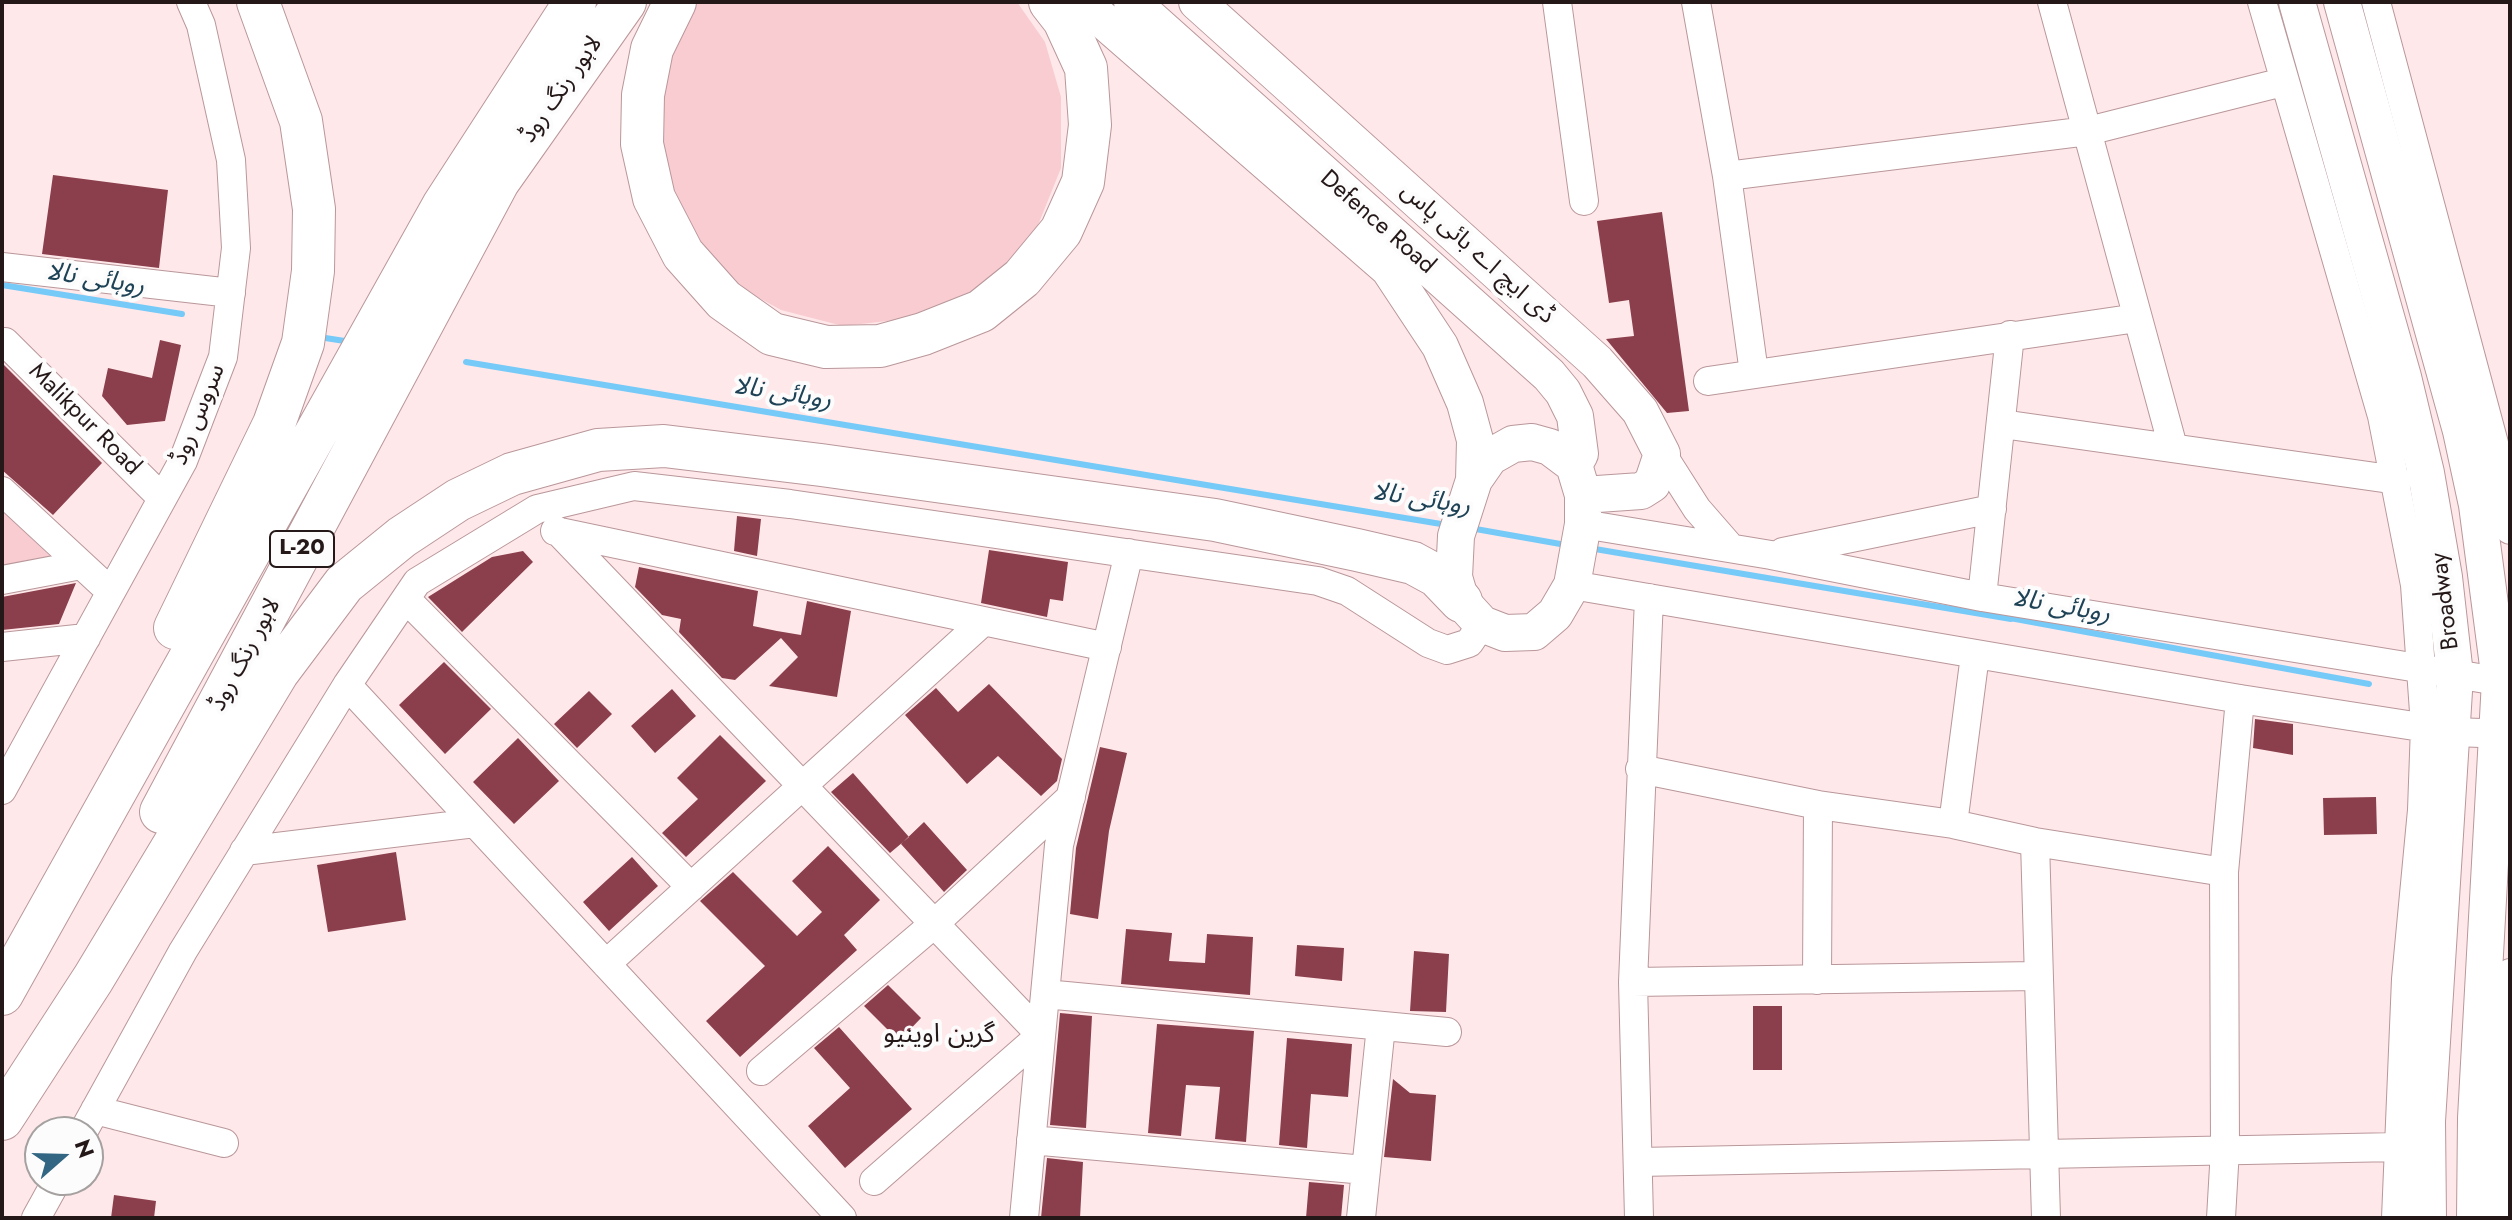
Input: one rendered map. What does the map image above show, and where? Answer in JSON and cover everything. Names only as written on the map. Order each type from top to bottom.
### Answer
[{"type":"highway","points":[[2,972],[230,518],[274,424],[303,343],[313,271],[314,209],[301,121],[258,2]]},
{"type":"highway","name":"لاہور رنگ روڈ","points":[[2,994],[443,206],[575,2]]},
{"type":"highway","name":"لاہور رنگ روڈ","points":[[2,1110],[498,182],[625,2]]},
{"type":"highway","points":[[675,2],[652,49],[643,95],[642,144],[654,198],[683,254],[724,300],[772,334],[826,347],[880,346],[923,334],[981,311],[1022,278],[1061,231],[1083,182],[1090,125],[1086,68],[1064,20],[1050,2]]},
{"type":"highway","points":[[2,1119],[93,979],[278,672],[344,584],[402,537],[458,500],[512,474],[598,450],[664,446],[1215,520],[1413,563],[1437,576],[1472,613]]},
{"type":"main road","name":"Defence Road","points":[[1082,2],[1389,269],[1440,346],[1465,403],[1475,440],[1474,480]]},
{"type":"main road","name":"Defence Road","points":[[1132,2],[1549,375],[1563,392],[1575,416],[1580,454],[1580,495]]},
{"type":"main road","name":"ڈی ایچ اے بائی پاس","points":[[1197,2],[1597,362],[1640,411],[1662,454]]},
{"type":"main road","name":"Broadway","points":[[2297,2],[2426,473],[2444,577],[2427,1121],[2428,1218]]},
{"type":"main road","name":"Broadway","points":[[2342,2],[2461,431],[2481,531],[2505,682],[2505,735],[2476,1118],[2475,1218]]},
{"type":"main road","points":[[1532,442],[1550,447],[1580,495],[1572,585],[1555,614],[1534,632],[1505,633],[1472,613],[1454,577],[1459,517],[1474,480],[1490,457],[1513,444],[1532,442]]},
{"type":"main road","points":[[1580,495],[1641,491],[1652,484],[1662,454]]},
{"type":"street","name":"سروس روڈ","points":[[2,790],[183,461],[223,357],[236,248],[231,160],[201,25],[191,2]]},
{"type":"street","points":[[1557,2],[1584,201]]},
{"type":"street","points":[[1696,2],[1727,176],[1754,373]]},
{"type":"street","points":[[2052,2],[2173,447]]},
{"type":"street","points":[[2262,2],[2382,416],[2397,480],[2415,585],[2439,673]]},
{"type":"street","points":[[2376,2],[2499,416],[2510,530]]},
{"type":"street","points":[[1727,176],[2088,131],[2283,82]]},
{"type":"street","points":[[2,267],[231,293]]},
{"type":"street","points":[[1708,381],[2137,318]]},
{"type":"street","points":[[1982,597],[2010,335]]},
{"type":"street","name":"Malikpur Road","points":[[5,342],[162,498]]},
{"type":"street","points":[[2002,424],[2397,480]]},
{"type":"street","points":[[1662,454],[1697,509],[1731,548]]},
{"type":"street","points":[[92,1116],[183,951],[347,685],[417,582],[537,509],[634,486],[790,504],[1318,581],[1347,591],[1428,643],[1447,650],[1469,643],[1472,613]]},
{"type":"street","points":[[2,491],[111,592]]},
{"type":"street","points":[[1580,495],[1731,548],[1982,597],[2505,682]]},
{"type":"street","points":[[1771,555],[1992,509]]},
{"type":"street","points":[[515,522],[1107,647]]},
{"type":"street","points":[[558,531],[1041,1035]]},
{"type":"street","points":[[1024,1218],[1059,845],[1129,553]]},
{"type":"street","points":[[2,580],[81,565]]},
{"type":"street","points":[[1572,585],[2240,699],[2439,729],[2505,735]]},
{"type":"street","points":[[1639,1218],[1633,982],[1649,598]]},
{"type":"street","points":[[406,599],[691,887]]},
{"type":"street","points":[[606,964],[984,621]]},
{"type":"street","points":[[2,647],[86,638]]},
{"type":"street","points":[[1953,824],[1975,655]]},
{"type":"street","points":[[347,685],[842,1218]]},
{"type":"street","points":[[2221,1218],[2225,1149],[2224,872],[2240,699]]},
{"type":"street","points":[[2396,1218],[2406,979],[2422,810],[2439,729]]},
{"type":"street","points":[[1640,769],[1818,805],[1953,824],[2035,842],[2224,872]]},
{"type":"street","points":[[761,1071],[934,924],[1071,797]]},
{"type":"street","points":[[1817,980],[1818,805]]},
{"type":"street","points":[[244,851],[475,823]]},
{"type":"street","points":[[2035,842],[2046,1218]]},
{"type":"street","points":[[1633,982],[2037,976]]},
{"type":"street","points":[[2505,1203],[2509,988]]},
{"type":"street","points":[[1045,994],[1447,1032]]},
{"type":"street","points":[[1361,1218],[1381,1026]]},
{"type":"street","points":[[874,1181],[1041,1035]]},
{"type":"street","points":[[104,1123],[224,1143]]},
{"type":"street","points":[[1031,1140],[1365,1170]]},
{"type":"street","points":[[1638,1162],[2398,1147]]},
{"type":"street","points":[[36,1218],[48,1196]]},
{"type":"shaded area","points":[[696,2],[1017,2],[1045,42],[1061,97],[1061,168],[1032,240],[976,293],[914,318],[843,326],[781,310],[732,283],[694,242],[668,192],[657,128],[663,72],[685,16]]},
{"type":"shaded area","points":[[4,512],[54,560],[2,567]]},
{"type":"building","points":[[53,175],[168,190],[159,268],[42,254]]},
{"type":"building","points":[[1662,212],[1689,411],[1667,413],[1606,339],[1634,336],[1629,300],[1609,303],[1597,221]]},
{"type":"building","points":[[160,340],[181,345],[165,421],[127,425],[102,396],[108,368],[152,378]]},
{"type":"building","points":[[2,363],[102,463],[53,515],[2,470]]},
{"type":"building","points":[[737,516],[761,519],[757,556],[734,551]]},
{"type":"building","points":[[989,550],[1068,562],[1063,601],[1050,599],[1047,617],[981,603]]},
{"type":"building","points":[[523,551],[533,562],[462,632],[428,597],[492,557]]},
{"type":"building","points":[[639,567],[758,591],[753,626],[777,631],[801,635],[807,601],[851,611],[837,697],[769,686],[798,657],[781,638],[735,680],[722,678],[679,632],[681,619],[662,615],[635,587]]},
{"type":"building","points":[[76,583],[59,624],[2,630],[2,597]]},
{"type":"building","points":[[444,662],[491,709],[445,754],[399,705]]},
{"type":"building","points":[[989,684],[1062,759],[1057,781],[1041,796],[998,756],[967,784],[905,715],[936,688],[958,712]]},
{"type":"building","points":[[672,689],[696,716],[655,753],[631,726]]},
{"type":"building","points":[[589,691],[612,714],[577,748],[554,724]]},
{"type":"building","points":[[2255,719],[2293,724],[2293,755],[2253,748]]},
{"type":"building","points":[[720,735],[766,781],[686,857],[662,833],[698,799],[677,778]]},
{"type":"building","points":[[518,738],[559,781],[514,824],[473,782]]},
{"type":"building","points":[[1100,747],[1127,753],[1109,831],[1098,919],[1070,914],[1076,848]]},
{"type":"building","points":[[853,773],[909,837],[890,853],[831,792]]},
{"type":"building","points":[[2376,797],[2377,834],[2324,835],[2323,798]]},
{"type":"building","points":[[924,822],[967,870],[944,892],[901,844]]},
{"type":"building","points":[[828,846],[880,900],[844,935],[857,950],[740,1057],[706,1021],[765,966],[700,901],[733,872],[797,936],[822,912],[792,881]]},
{"type":"building","points":[[396,852],[406,920],[328,932],[317,865]]},
{"type":"building","points":[[632,857],[658,886],[609,931],[583,902]]},
{"type":"building","points":[[1126,929],[1172,933],[1169,961],[1205,963],[1207,934],[1253,937],[1250,995],[1121,984]]},
{"type":"building","points":[[1297,945],[1344,948],[1342,981],[1295,976]]},
{"type":"building","points":[[1414,951],[1449,954],[1446,1012],[1410,1011]]},
{"type":"building","points":[[888,985],[921,1018],[899,1041],[864,1006]]},
{"type":"building","points":[[1753,1006],[1782,1006],[1782,1070],[1753,1070]]},
{"type":"building","points":[[1060,1013],[1092,1016],[1086,1128],[1050,1125]]},
{"type":"building","points":[[1157,1024],[1254,1031],[1246,1142],[1215,1139],[1220,1087],[1186,1085],[1181,1136],[1148,1133]]},
{"type":"building","points":[[839,1027],[912,1109],[845,1168],[808,1126],[850,1088],[814,1048]]},
{"type":"building","points":[[1287,1038],[1352,1044],[1348,1097],[1311,1094],[1307,1148],[1279,1145]]},
{"type":"building","points":[[1393,1079],[1410,1093],[1436,1095],[1431,1161],[1384,1157]]},
{"type":"building","points":[[1047,1158],[1083,1162],[1080,1218],[1041,1218]]},
{"type":"building","points":[[1309,1182],[1344,1185],[1341,1218],[1306,1218]]},
{"type":"building","points":[[114,1195],[156,1201],[154,1218],[111,1218]]},
{"type":"waterway","name":"روہائی نالا","points":[[2,285],[182,314]]},
{"type":"waterway","name":"روہائی نالا","points":[[319,337],[351,342]]},
{"type":"waterway","name":"روہائی نالا","points":[[466,362],[1447,525]]},
{"type":"waterway","name":"روہائی نالا","points":[[1470,528],[1566,545]]},
{"type":"waterway","name":"روہائی نالا","points":[[1589,548],[2011,619]]},
{"type":"waterway","name":"روہائی نالا","points":[[2010,618],[2369,684]]},
{"type":"district","name":"گرین اوینیو","points":[[939,1036]]}]
